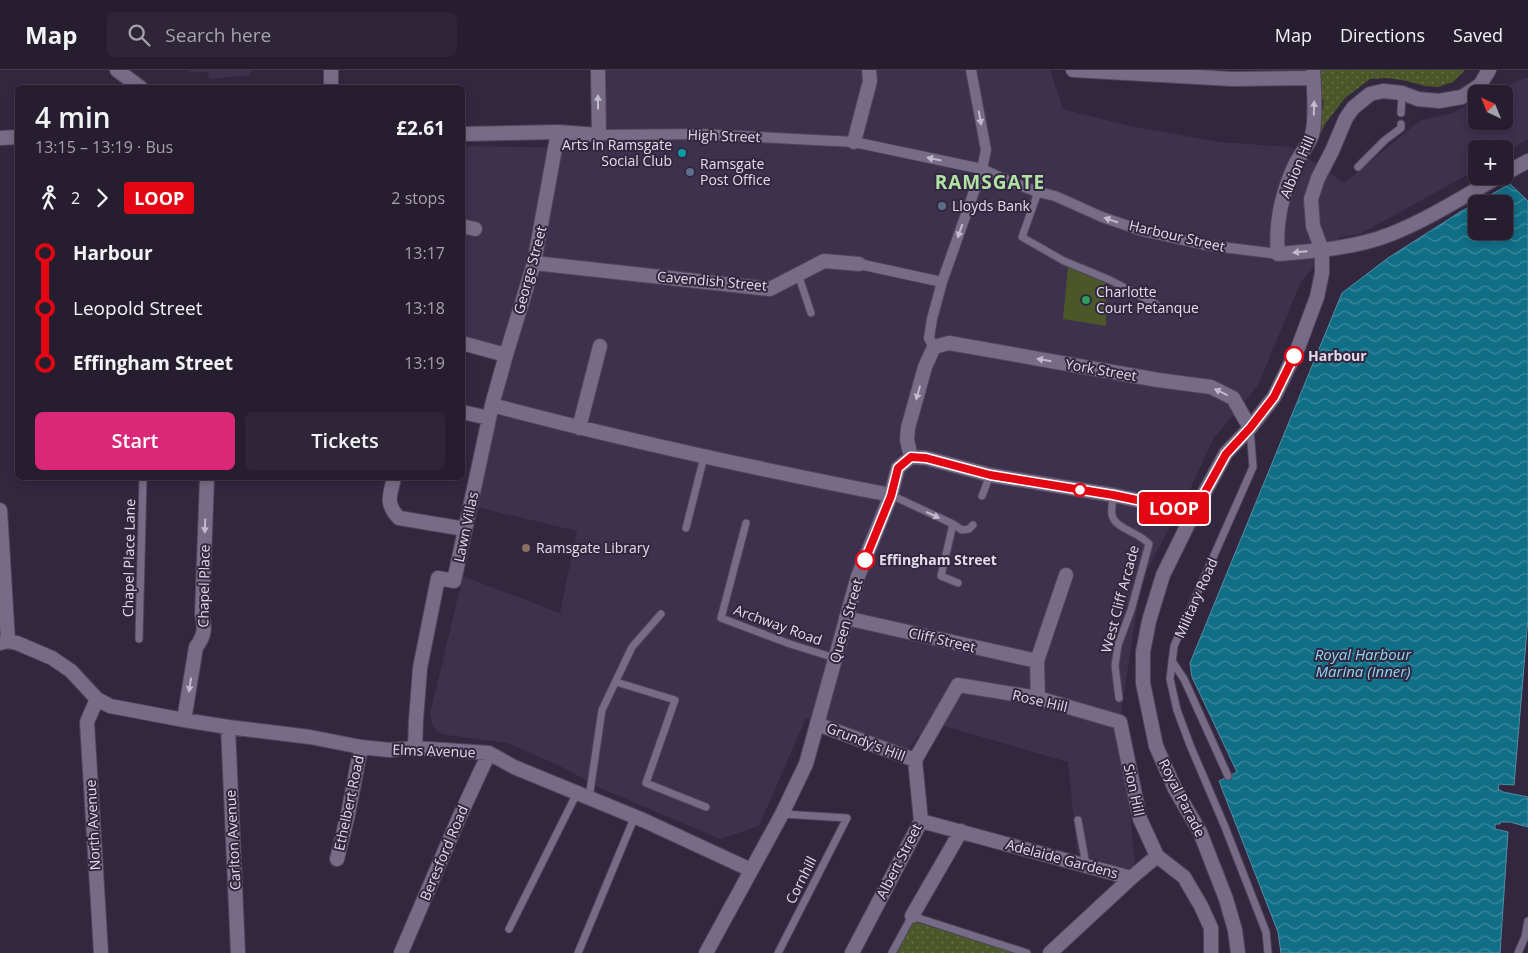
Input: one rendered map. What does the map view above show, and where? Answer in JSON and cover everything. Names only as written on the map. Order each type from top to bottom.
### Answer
[{"type":"street","points":[[117,70],[137,85]]},
{"type":"street","points":[[331,70],[331,85]]},
{"type":"street","points":[[598,70],[599,135]]},
{"type":"street","points":[[854,142],[870,81],[869,70]]},
{"type":"street","points":[[971,70],[986,150],[982,169],[942,282],[932,319],[929,338],[934,348],[925,367],[908,428],[907,440],[911,457],[926,458],[990,475],[1113,495],[1194,512]]},
{"type":"street","points":[[1073,70],[1313,74]]},
{"type":"street","points":[[1250,428],[1274,397],[1298,348],[1317,297],[1322,272],[1322,250],[1313,226],[1311,200],[1318,178],[1346,118],[1353,108],[1370,94],[1383,91],[1402,93],[1418,99],[1439,101],[1462,97],[1480,85],[1489,70]]},
{"type":"street","name":"Albion Hill","points":[[1278,254],[1276,232],[1281,204],[1293,168],[1312,134],[1313,74]]},
{"type":"street","name":"High Street","points":[[465,134],[558,132],[599,135],[702,134],[854,142],[982,169]]},
{"type":"street","name":"George Street","points":[[491,411],[534,263],[558,132]]},
{"type":"street","points":[[0,138],[15,137]]},
{"type":"street","points":[[1513,169],[1528,161]]},
{"type":"street","name":"Harbour Street","points":[[982,169],[1038,192],[1055,196],[1102,217],[1143,231],[1206,245],[1278,254],[1322,250],[1389,235],[1426,219],[1484,185]]},
{"type":"street","name":"Cavendish Street","points":[[534,263],[770,289],[824,261],[859,264],[942,282]]},
{"type":"street","name":"York Street","points":[[934,348],[949,343],[1158,380],[1211,387],[1233,398],[1250,428]]},
{"type":"street","points":[[465,344],[506,355]]},
{"type":"street","points":[[579,428],[600,346]]},
{"type":"street","points":[[465,412],[491,411],[579,428],[704,457],[891,496]]},
{"type":"street","name":"Lawn Villas","points":[[415,748],[420,668],[438,578],[454,581],[491,411]]},
{"type":"street","name":"Royal Parade","points":[[1238,953],[1235,930],[1226,899],[1200,832],[1175,789],[1156,746],[1143,683],[1144,652],[1149,621],[1163,574],[1226,454],[1250,428]]},
{"type":"street","name":"Queen Street","points":[[706,953],[782,814],[806,764],[858,576],[891,496],[898,468],[911,457]]},
{"type":"street","name":"Chapel Place","points":[[184,720],[196,647],[203,639],[204,625],[202,614],[207,480]]},
{"type":"street","points":[[394,480],[389,501],[392,510],[399,518],[465,529]]},
{"type":"street","points":[[0,510],[4,642],[33,648],[52,658],[71,671],[97,699]]},
{"type":"street","points":[[1038,698],[1037,661],[1066,575]]},
{"type":"street","name":"Cliff Street","points":[[846,618],[1037,661]]},
{"type":"street","name":"Rose Hill","points":[[915,760],[958,685],[1038,698],[1120,722]]},
{"type":"street","name":"Elms Avenue","points":[[97,699],[110,706],[184,720],[310,737],[361,747],[389,750],[415,748],[489,753],[514,767],[635,816],[751,870]]},
{"type":"street","name":"North Avenue","points":[[97,699],[87,722],[101,953]]},
{"type":"street","name":"Sion Hill","points":[[1120,722],[1140,819],[1156,856]]},
{"type":"street","name":"Grundy's Hill","points":[[818,724],[915,760]]},
{"type":"street","name":"Carlton Avenue","points":[[228,727],[238,953]]},
{"type":"street","name":"Ethelbert Road","points":[[337,859],[361,747]]},
{"type":"street","name":"Beresford Road","points":[[401,953],[489,753]]},
{"type":"street","name":"Albert Street","points":[[852,953],[921,821],[915,760]]},
{"type":"street","name":"Adelaide Gardens","points":[[921,821],[1132,878],[1156,856]]},
{"type":"street","points":[[912,916],[961,831]]},
{"type":"street","points":[[1156,856],[1184,877],[1201,906],[1211,928],[1211,953]]},
{"type":"street","points":[[1050,953],[1132,878]]},
{"type":"lane","points":[[1402,93],[1402,113]]},
{"type":"lane","points":[[1358,167],[1385,140],[1401,128],[1402,124]]},
{"type":"lane","points":[[1038,192],[1022,237],[1064,261],[1110,280],[1156,304]]},
{"type":"lane","points":[[798,274],[811,313]]},
{"type":"lane","name":"Military Road","points":[[1250,428],[1253,467],[1174,646],[1170,679],[1177,710],[1266,932],[1268,953]]},
{"type":"lane","points":[[686,528],[704,457]]},
{"type":"lane","points":[[982,496],[990,475]]},
{"type":"lane","name":"Chapel Place Lane","points":[[140,639],[143,480]]},
{"type":"lane","name":"West Cliff Arcade","points":[[1113,495],[1112,515],[1116,524],[1144,538],[1148,544],[1131,610],[1118,645],[1115,666],[1119,698]]},
{"type":"lane","points":[[891,496],[953,524],[962,530],[968,529],[973,525]]},
{"type":"lane","name":"Archway Road","points":[[746,523],[721,618],[790,644],[836,658]]},
{"type":"lane","points":[[953,524],[941,576],[958,584]]},
{"type":"lane","points":[[509,930],[583,795],[602,710],[632,647],[661,614]]},
{"type":"lane","points":[[1172,661],[1184,679],[1228,776]]},
{"type":"lane","points":[[616,682],[675,700],[646,782],[706,807]]},
{"type":"lane","name":"Cornhill","points":[[778,953],[847,818],[782,814]]},
{"type":"lane","points":[[578,953],[635,816]]},
{"type":"lane","points":[[1078,820],[1086,865]]},
{"type":"lane","points":[[892,953],[912,916],[1027,953]]},
{"type":"lane","points":[[1518,953],[1527,938],[1528,921]]},
{"type":"shaded area","points":[[188,70],[252,70],[250,75],[210,79],[207,72],[190,72]]},
{"type":"shaded area","points":[[602,70],[1050,70],[1063,109],[1130,126],[1219,142],[1291,147],[1344,183],[1421,120],[1453,113],[1468,104],[1468,130],[1513,130],[1513,85],[1508,85],[1528,77],[1528,139],[1513,148],[1513,140],[1468,140],[1468,174],[1360,234],[1340,237],[1301,282],[1258,385],[1213,439],[1192,485],[1141,581],[1120,720],[1136,872],[1077,853],[1068,762],[930,722],[907,750],[806,718],[759,826],[720,839],[600,788],[566,769],[508,743],[437,732],[432,725],[430,714],[463,576],[560,613],[577,531],[477,507],[507,358],[465,342],[465,146],[601,148]]},
{"type":"green space","points":[[1317,70],[1465,70],[1453,82],[1438,87],[1387,78],[1370,79],[1345,98],[1325,124],[1316,143],[1324,101],[1319,94]]},
{"type":"green space","name":"Charlotte Court Petanque","points":[[1068,267],[1106,281],[1106,326],[1063,319]]},
{"type":"green space","points":[[913,921],[1017,953],[896,953]]},
{"type":"water","name":"Royal Harbour Marina (Inner)","points":[[1511,185],[1528,201],[1528,618],[1514,785],[1499,784],[1498,789],[1503,792],[1528,797],[1528,827],[1510,822],[1495,824],[1495,829],[1508,832],[1500,953],[1281,953],[1278,932],[1219,781],[1237,772],[1192,677],[1190,663],[1342,293],[1388,258],[1468,208],[1468,240],[1513,240],[1513,195],[1490,195]]},
{"type":"bus line","name":"LOOP","points":[[865,560],[891,496],[898,468],[911,457],[926,458],[990,475],[1113,495],[1194,512],[1226,454],[1250,428],[1274,397],[1294,356]]},
{"type":"place","name":"Arts in Ramsgate Social Club","points":[[682,153]]},
{"type":"place","name":"Ramsgate Post Office","points":[[690,172]]},
{"type":"place","name":"Lloyds Bank","points":[[942,206]]},
{"type":"place","name":"Charlotte Court Petanque","points":[[1086,300]]},
{"type":"place","name":"Harbour","points":[[1294,356]]},
{"type":"place","name":"Ramsgate Library","points":[[526,548]]},
{"type":"place","name":"Effingham Street","points":[[865,560]]},
{"type":"district","name":"RAMSGATE","points":[[990,182]]}]
